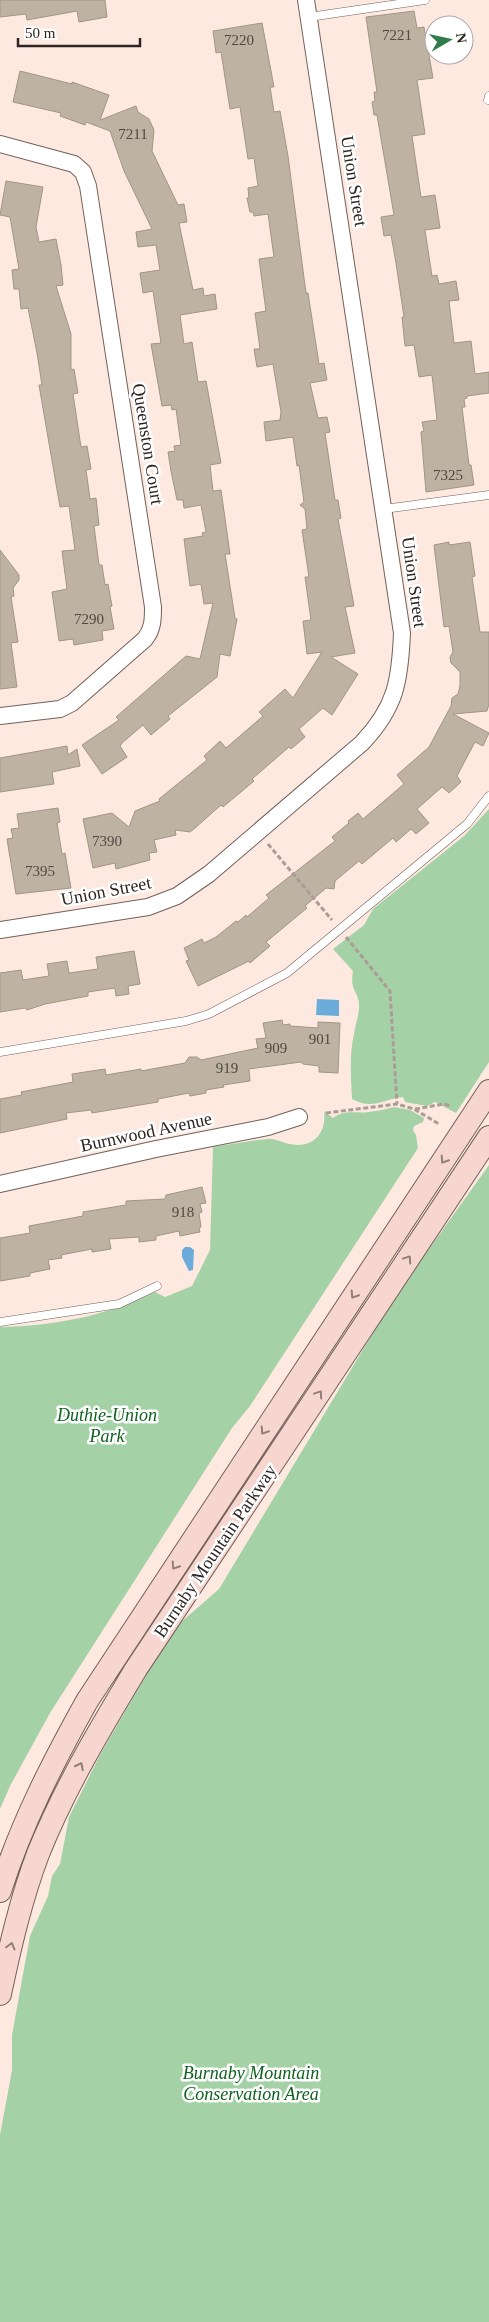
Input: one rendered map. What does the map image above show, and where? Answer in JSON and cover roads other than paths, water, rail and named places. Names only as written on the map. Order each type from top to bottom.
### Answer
[{"type":"main road","name":"Burnaby Mountain Parkway","points":[[0,1891],[25,1822],[48,1773],[87,1701],[489,1091]]},
{"type":"main road","name":"Burnaby Mountain Parkway","points":[[0,1994],[18,1918],[38,1856],[57,1810],[94,1738],[142,1661],[489,1137]]},
{"type":"street","name":"Union Street","points":[[0,930],[148,907],[178,896],[209,874],[362,743],[380,724],[394,698],[401,666],[402,633],[306,0]]},
{"type":"street","name":"Queenston Court","points":[[0,144],[74,164],[83,172],[88,186],[153,607],[151,632],[146,639],[72,703],[60,709],[0,716]]},
{"type":"street","name":"Burnwood Avenue","points":[[0,1184],[156,1149],[268,1127],[299,1117]]},
{"type":"lane","points":[[309,16],[425,0]]},
{"type":"lane","points":[[384,509],[489,495]]},
{"type":"lane","points":[[0,1052],[186,1020],[209,1014],[287,974],[467,824],[489,796]]},
{"type":"lane","points":[[0,1322],[119,1304],[157,1286]]},
{"type":"water","points":[[317,999],[339,1000],[339,1016],[316,1015]]},
{"type":"water","points":[[185,1247],[190,1247],[194,1250],[193,1270],[189,1271],[182,1257],[182,1250]]},
{"type":"park label","name":"Duthie-Union Park","points":[[107,1425]]},
{"type":"park label","name":"Burnaby Mountain Conservation Area","points":[[251,2083]]}]
